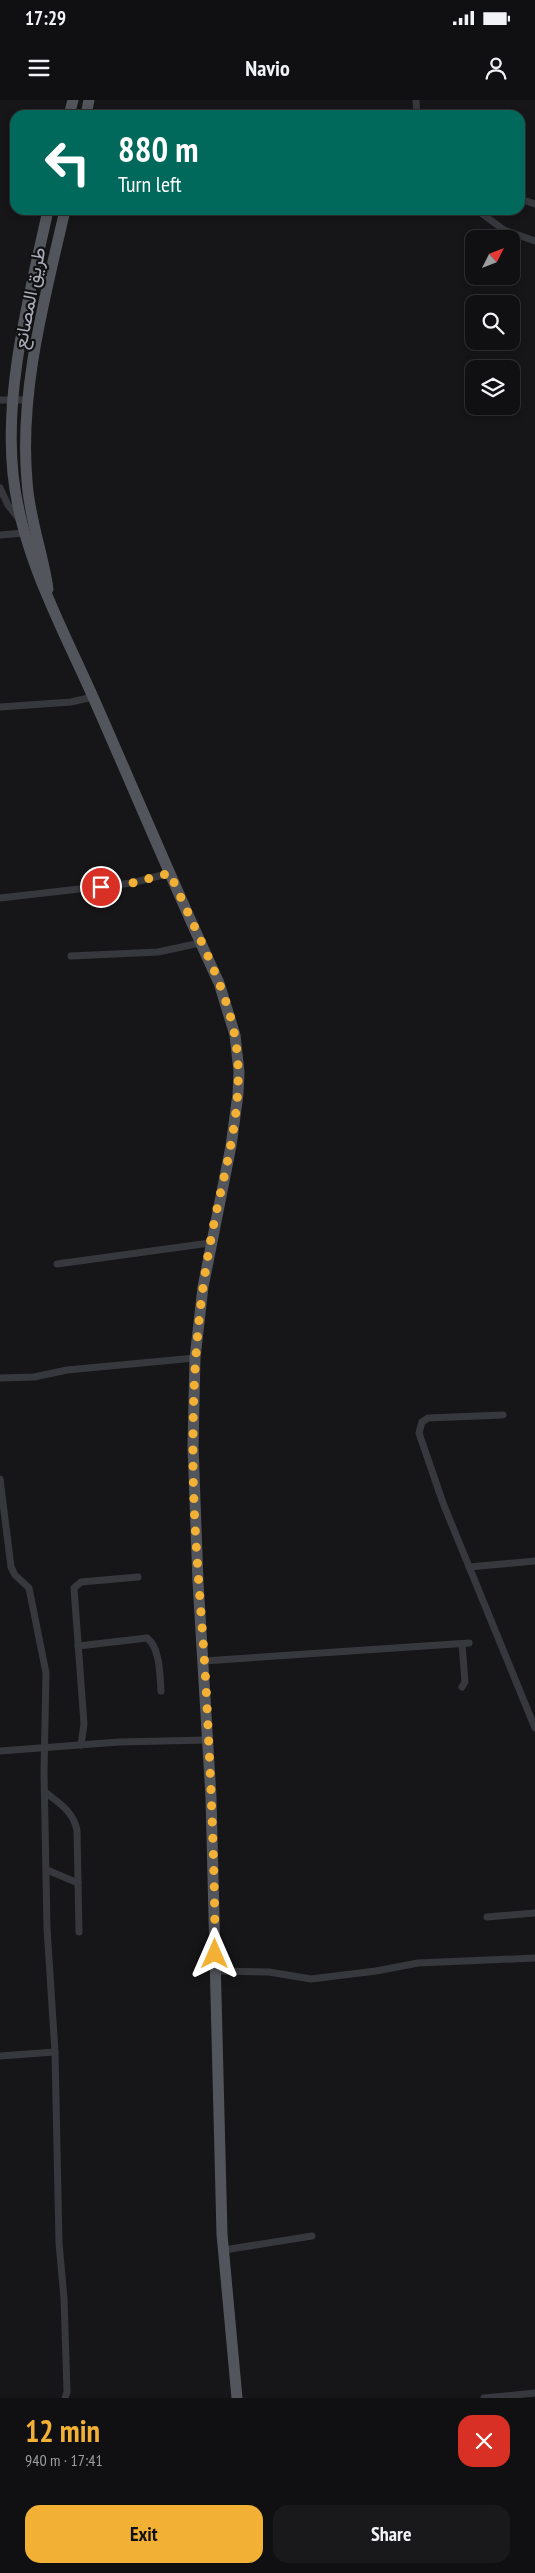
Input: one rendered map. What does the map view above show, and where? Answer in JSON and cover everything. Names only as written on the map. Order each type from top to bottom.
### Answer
[{"type":"main road","name":"طريق المصانع","points":[[47,215],[20,344],[14,400],[13,473],[24,528],[36,571],[50,601]]},
{"type":"main road","name":"طريق المصانع","points":[[50,601],[45,567],[30,508],[26,481],[28,400],[46,297],[64,215]]},
{"type":"main road","points":[[50,601],[170,873],[229,1013],[235,1035],[239,1072],[231,1146],[210,1243],[194,1358],[194,1512],[213,1840],[220,2183],[225,2293],[237,2398]]},
{"type":"street","points":[[484,215],[504,230],[535,241]]},
{"type":"street","points":[[0,400],[28,400]]},
{"type":"street","points":[[0,488],[8,505],[24,528],[0,534]]},
{"type":"street","points":[[0,706],[71,702],[93,697]]},
{"type":"street","points":[[0,898],[132,883],[170,873]]},
{"type":"street","points":[[71,956],[158,952],[200,943]]},
{"type":"street","points":[[57,1264],[210,1243]]},
{"type":"street","points":[[0,1378],[34,1378],[67,1370],[194,1358]]},
{"type":"street","points":[[503,1415],[428,1418],[419,1427],[420,1438],[443,1503],[535,1728]]},
{"type":"street","points":[[0,1479],[11,1568],[15,1575],[29,1588],[45,1667],[47,1700],[44,1792],[47,1928],[55,2052],[58,2243],[66,2344],[67,2392],[65,2398]]},
{"type":"street","points":[[469,1567],[535,1561]]},
{"type":"street","points":[[81,1745],[84,1724],[74,1590],[76,1585],[81,1582],[138,1577]]},
{"type":"street","points":[[78,1646],[149,1638],[156,1654],[161,1691]]},
{"type":"street","points":[[204,1661],[466,1644],[465,1682],[462,1687]]},
{"type":"street","points":[[0,1751],[81,1745],[208,1740]]},
{"type":"street","points":[[44,1792],[65,1807],[75,1820],[77,1830],[79,1932]]},
{"type":"street","points":[[47,1870],[78,1883]]},
{"type":"street","points":[[487,1918],[535,1913]]},
{"type":"street","points":[[215,1971],[269,1972],[311,1979],[376,1972],[418,1963],[535,1958]]},
{"type":"street","points":[[0,2056],[55,2052]]},
{"type":"street","points":[[224,2250],[312,2236]]},
{"type":"street","points":[[484,2398],[535,2393]]},
{"type":"route","points":[[101,887],[132,883],[170,873],[224,998],[235,1035],[237,1051],[239,1072],[236,1114],[203,1287],[194,1358],[193,1398],[194,1512],[207,1706],[215,1902],[215,1954]]}]
